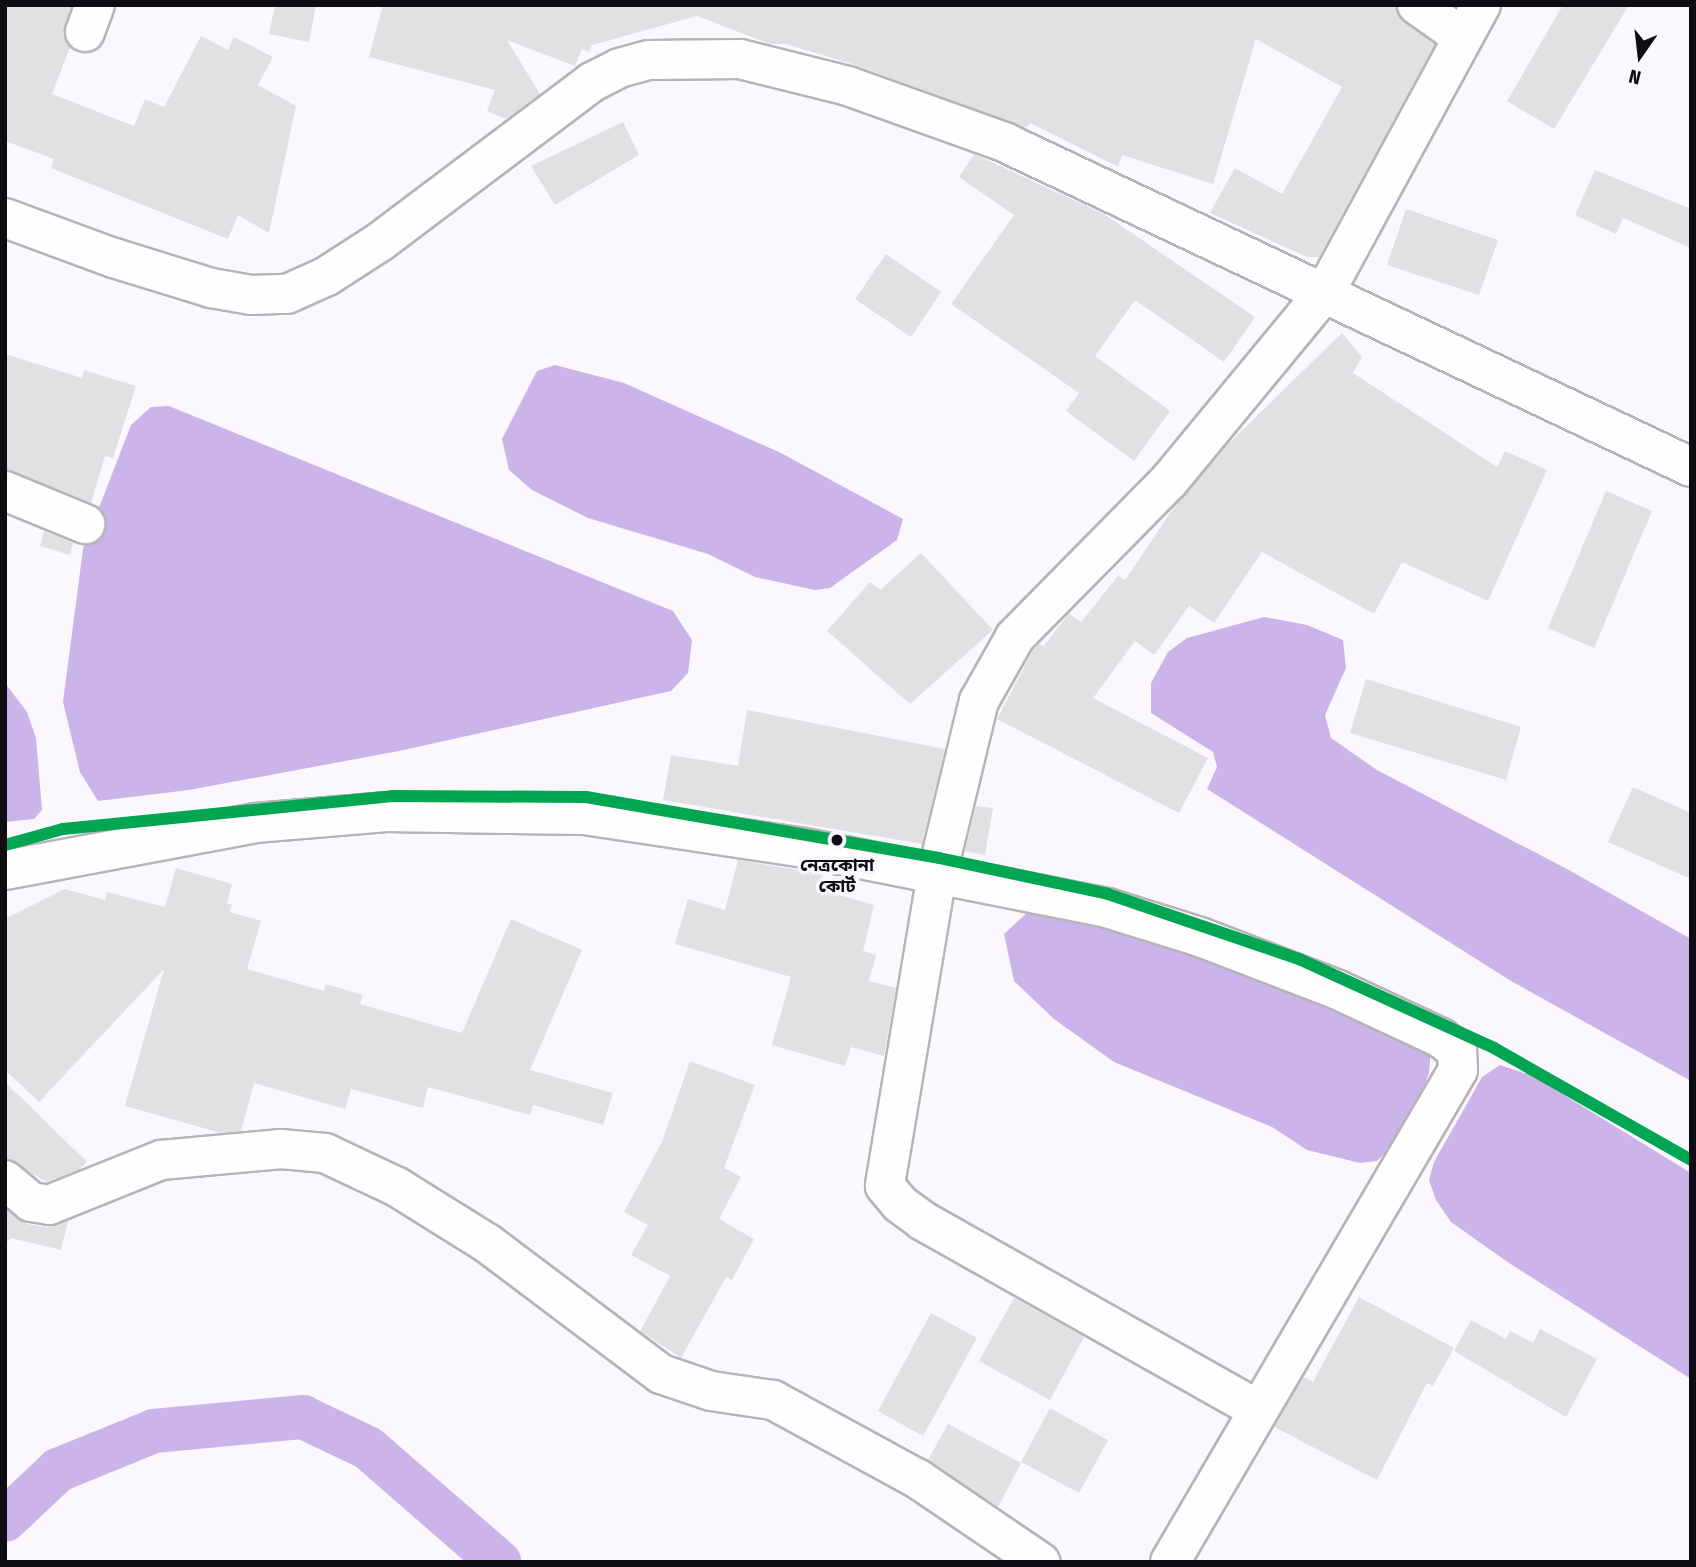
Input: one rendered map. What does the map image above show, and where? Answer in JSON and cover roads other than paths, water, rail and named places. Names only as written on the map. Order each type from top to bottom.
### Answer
[{"type":"street","points":[[1242,1401],[923,1221],[900,1204],[885,1186],[937,874],[979,701],[1015,637],[1170,481],[1325,292],[1471,21],[1417,5]]},
{"type":"street","points":[[5,218],[114,258],[211,288],[251,295],[287,294],[327,276],[382,241],[592,82],[649,60],[740,59],[848,86],[1004,142],[1691,467]]},
{"type":"street","points":[[5,491],[85,524]]},
{"type":"street","points":[[5,870],[255,823],[387,812],[584,815],[805,848],[1107,908],[1200,937],[1338,990],[1441,1038],[1457,1052],[1458,1070],[1170,1562]]},
{"type":"street","points":[[5,1180],[31,1202],[49,1205],[161,1160],[281,1149],[326,1153],[397,1187],[486,1242],[662,1374],[711,1391],[773,1400],[918,1479],[1041,1562]]},
{"type":"waterway","points":[[5,1520],[58,1470],[154,1431],[303,1417],[368,1448],[499,1562]]},
{"type":"place","name":"নেত্রকোনা কোর্ট","points":[[837,840]]}]
